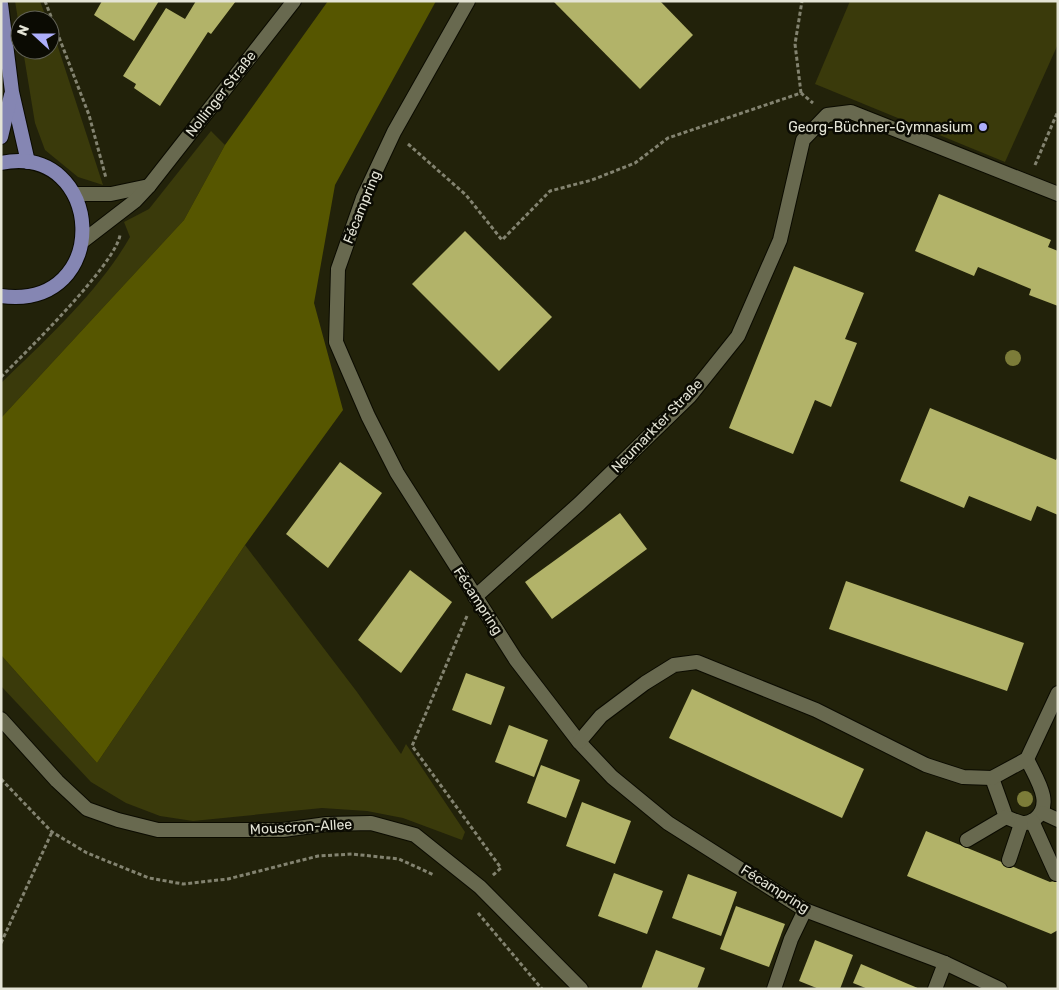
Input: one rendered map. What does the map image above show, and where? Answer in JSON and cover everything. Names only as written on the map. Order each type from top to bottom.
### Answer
[{"type":"main road","points":[[1,4],[12,92],[28,162]]},
{"type":"main road","points":[[1,137],[12,92]]},
{"type":"main road","points":[[1,163],[28,162],[54,173],[74,194],[83,217],[83,241],[78,258],[68,274],[54,286],[38,294],[20,298],[2,296]]},
{"type":"street","name":"Nollinger Straße","points":[[83,241],[135,201],[294,1]]},
{"type":"street","name":"Fécampring","points":[[468,1],[394,132],[363,198],[338,269],[336,342],[368,416],[397,473],[516,660],[579,742],[612,777],[668,823],[805,910],[945,963],[1000,989]]},
{"type":"street","points":[[827,114],[851,112],[1058,194]]},
{"type":"street","name":"Neumarkter Straße","points":[[475,597],[579,504],[690,396],[738,336],[780,240],[803,140],[827,114]]},
{"type":"street","points":[[74,194],[111,194],[148,186]]},
{"type":"street","points":[[579,742],[601,716],[645,683],[674,664],[696,662],[816,710],[926,764],[963,777],[992,778],[1027,759],[1058,694]]},
{"type":"street","name":"Mouscron-Allee","points":[[1,719],[57,781],[87,809],[110,818],[158,830],[283,830],[327,824],[370,823],[415,835],[480,887],[581,989]]},
{"type":"street","points":[[1027,759],[1056,874]]},
{"type":"street","points":[[992,778],[1006,817]]},
{"type":"street","points":[[1009,860],[1040,811]]},
{"type":"street","points":[[967,840],[1006,817],[1040,811],[1058,820]]},
{"type":"street","points":[[774,989],[788,948],[805,910]]},
{"type":"street","points":[[935,989],[945,963]]},
{"type":"path","points":[[802,1],[795,44],[801,93],[827,114]]},
{"type":"path","points":[[394,132],[466,195],[502,240],[550,191],[592,180],[635,163],[668,138],[801,93]]},
{"type":"path","points":[[1028,182],[1058,111]]},
{"type":"path","points":[[475,597],[412,746],[501,868],[480,887]]},
{"type":"path","points":[[1,778],[52,832],[87,853],[120,868],[149,878],[183,884],[228,879],[318,856],[352,854],[400,859],[439,877]]},
{"type":"path","points":[[1,943],[52,832]]},
{"type":"path","points":[[473,907],[542,989]]},
{"type":"shaded area","points":[[15,1],[40,1],[43,10],[16,10]]},
{"type":"shaded area","points":[[328,1],[436,1],[335,185],[314,303],[343,410],[245,545],[97,763],[1,655],[1,418],[184,220],[225,145]]},
{"type":"shaded area","name":"Georg-Büchner-Gymnasium","points":[[850,1],[1058,1],[1058,44],[1005,162],[815,84]]},
{"type":"shaded area","points":[[60,53],[103,185],[78,177],[45,150],[35,123],[25,60],[60,60]]},
{"type":"shaded area","points":[[211,131],[225,145],[184,220],[1,418],[1,383],[88,295],[118,257],[130,237],[124,222],[149,209]]},
{"type":"shaded area","points":[[245,545],[357,692],[401,754],[406,744],[465,832],[462,840],[403,818],[367,811],[322,808],[193,821],[160,816],[126,803],[91,782],[1,686],[1,655],[97,763]]},
{"type":"building","points":[[102,1],[159,1],[134,41],[94,15]]},
{"type":"building","points":[[196,1],[236,1],[211,34],[208,32],[160,106],[134,88],[136,84],[123,76],[166,8],[185,19]]},
{"type":"building","points":[[553,1],[660,1],[693,35],[640,89]]},
{"type":"building","points":[[939,194],[1051,240],[1048,247],[1058,251],[1058,306],[1029,295],[1031,289],[978,267],[974,276],[915,251]]},
{"type":"building","points":[[465,231],[552,317],[499,371],[412,284]]},
{"type":"building","points":[[794,266],[864,293],[845,339],[857,343],[831,407],[815,400],[793,454],[729,428]]},
{"type":"building","points":[[930,408],[1056,460],[1058,456],[1058,515],[1037,506],[1031,521],[969,496],[964,508],[900,481]]},
{"type":"building","points":[[340,462],[382,493],[328,568],[286,534]]},
{"type":"building","points":[[620,513],[647,549],[552,619],[525,582]]},
{"type":"building","points":[[410,570],[452,602],[401,673],[358,640]]},
{"type":"building","points":[[846,581],[1024,643],[1007,691],[829,629]]},
{"type":"building","points":[[466,673],[505,687],[491,725],[452,710]]},
{"type":"building","points":[[692,689],[864,769],[842,818],[669,738]]},
{"type":"building","points":[[509,725],[548,740],[534,777],[495,762]]},
{"type":"building","points":[[541,765],[580,780],[566,818],[527,803]]},
{"type":"building","points":[[582,802],[631,821],[615,864],[566,846]]},
{"type":"building","points":[[926,831],[1050,882],[1058,880],[1058,930],[1051,934],[907,876]]},
{"type":"building","points":[[614,873],[663,891],[647,934],[598,916]]},
{"type":"building","points":[[688,874],[737,892],[721,936],[672,918]]},
{"type":"building","points":[[736,906],[785,924],[769,967],[720,949]]},
{"type":"building","points":[[815,940],[853,955],[840,989],[819,989],[799,981]]},
{"type":"building","points":[[656,950],[705,968],[697,989],[641,989]]},
{"type":"building","points":[[861,964],[920,989],[868,989],[853,983]]},
{"type":"place","name":"Georg-Büchner-Gymnasium","points":[[983,127]]}]
